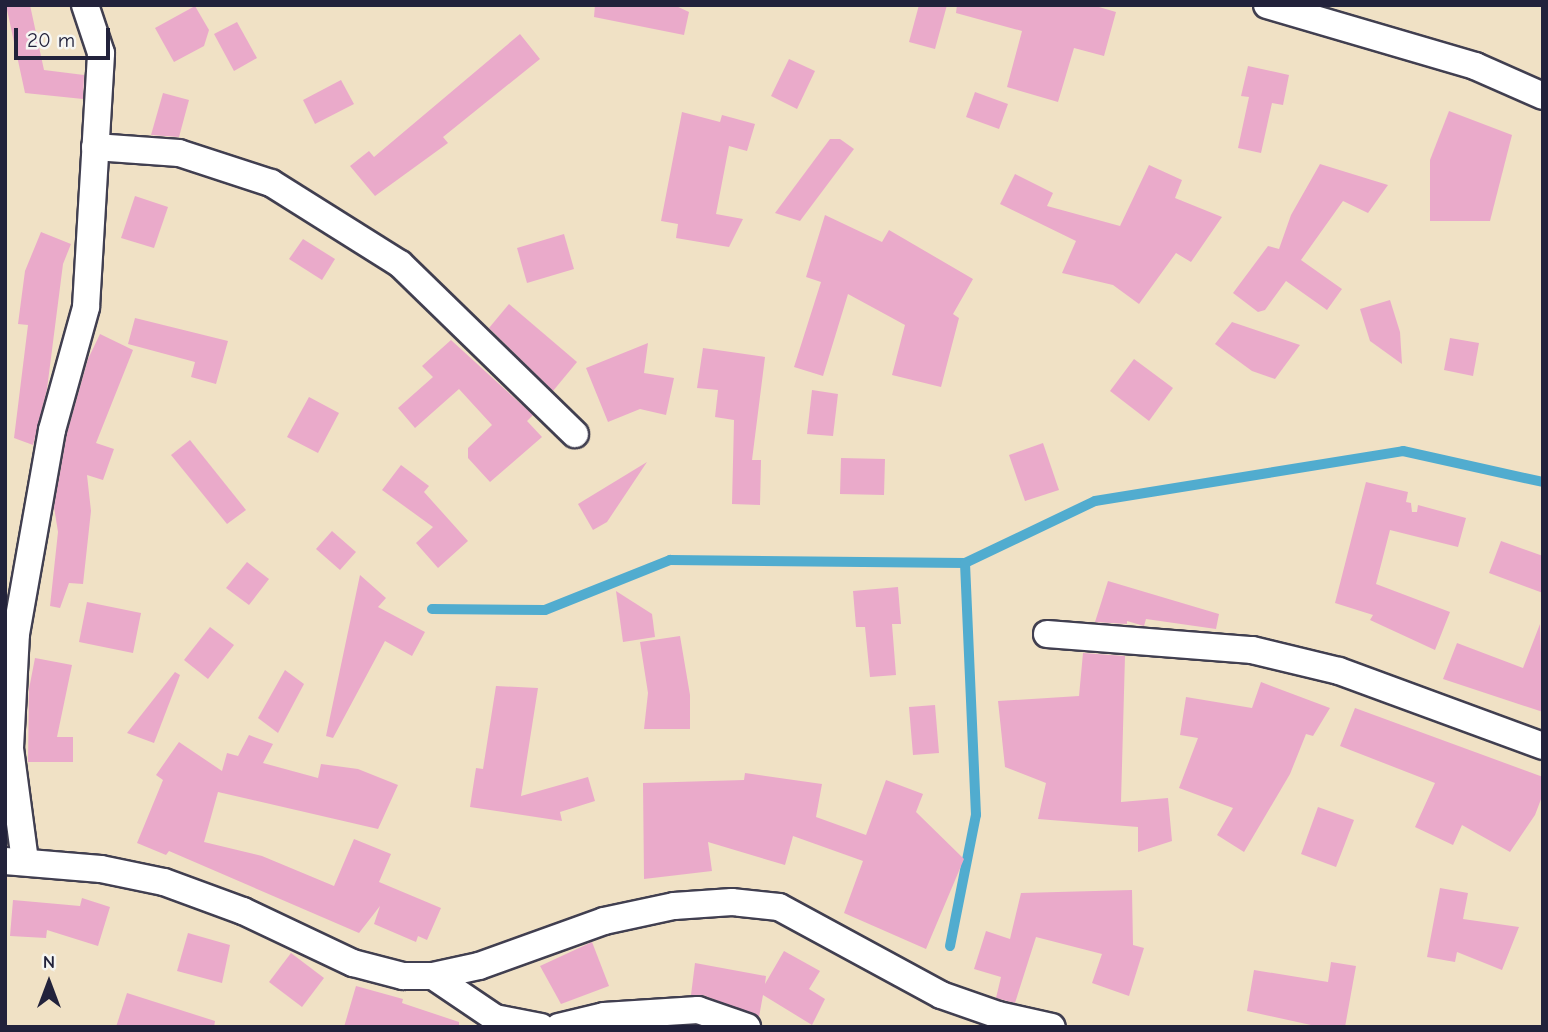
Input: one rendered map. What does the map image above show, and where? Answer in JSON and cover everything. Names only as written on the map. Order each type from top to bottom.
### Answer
[{"type":"street","points":[[85,5],[101,53],[86,307],[13,587],[10,748],[15,861],[164,882],[243,911],[353,963],[403,976],[433,976],[479,966],[604,921],[674,906],[732,902],[779,907],[941,995],[998,1015],[1052,1027]]},
{"type":"street","points":[[1266,5],[1352,16],[1543,96]]},
{"type":"street","points":[[95,146],[179,153],[271,183],[400,264],[575,434]]},
{"type":"street","points":[[1047,634],[1252,650],[1339,671],[1543,746]]},
{"type":"street","points":[[433,976],[495,1018],[541,1027]]},
{"type":"street","points":[[559,1027],[604,1016],[698,1010],[747,1027]]},
{"type":"building","points":[[6,5],[30,5],[44,70],[84,75],[83,99],[25,93]]},
{"type":"building","points":[[595,5],[674,5],[689,12],[684,35],[594,17]]},
{"type":"building","points":[[919,5],[947,5],[935,49],[909,42]]},
{"type":"building","points":[[957,5],[1092,5],[1116,12],[1104,56],[1074,48],[1058,102],[1007,87],[1022,31],[956,13]]},
{"type":"building","points":[[195,6],[209,30],[204,46],[174,62],[155,28]]},
{"type":"building","points":[[237,22],[257,58],[234,71],[214,34]]},
{"type":"building","points":[[520,34],[540,59],[443,137],[448,143],[375,196],[350,166],[369,151],[374,157]]},
{"type":"building","points":[[789,59],[815,71],[797,109],[771,96]]},
{"type":"building","points":[[1248,66],[1289,75],[1283,105],[1272,103],[1261,153],[1238,148],[1249,97],[1241,96]]},
{"type":"building","points":[[341,80],[354,104],[315,124],[303,100]]},
{"type":"building","points":[[975,92],[1008,104],[999,129],[966,117]]},
{"type":"building","points":[[163,93],[189,100],[179,137],[151,135]]},
{"type":"building","points":[[1449,111],[1512,135],[1490,221],[1430,221],[1430,160]]},
{"type":"building","points":[[682,112],[720,122],[722,115],[755,124],[747,151],[729,146],[716,214],[743,219],[729,247],[676,238],[678,224],[661,221]]},
{"type":"building","points":[[830,139],[840,139],[854,149],[800,221],[775,213]]},
{"type":"building","points":[[1320,164],[1388,185],[1368,213],[1343,201],[1301,260],[1342,289],[1327,310],[1286,281],[1265,310],[1258,312],[1233,293],[1268,246],[1279,249],[1291,215]]},
{"type":"building","points":[[1149,165],[1182,180],[1175,198],[1222,217],[1191,262],[1176,253],[1139,304],[1113,285],[1062,273],[1076,241],[1000,204],[1015,174],[1053,193],[1047,206],[1120,226]]},
{"type":"building","points":[[135,196],[168,207],[154,248],[121,238]]},
{"type":"building","points":[[825,215],[882,242],[889,230],[973,279],[953,314],[959,318],[941,387],[892,375],[905,325],[848,294],[823,376],[794,367],[821,282],[806,277]]},
{"type":"building","points":[[41,232],[71,244],[63,264],[47,389],[33,445],[14,438],[28,325],[18,324],[25,271]]},
{"type":"building","points":[[564,234],[574,269],[527,283],[517,248]]},
{"type":"building","points":[[303,239],[335,259],[322,280],[289,259]]},
{"type":"building","points":[[1390,300],[1400,332],[1402,364],[1370,341],[1360,309]]},
{"type":"building","points":[[509,304],[577,362],[553,391],[489,328]]},
{"type":"building","points":[[135,318],[228,341],[216,384],[191,377],[195,362],[128,344]]},
{"type":"building","points":[[1232,322],[1300,345],[1275,379],[1252,371],[1215,344]]},
{"type":"building","points":[[100,334],[133,350],[96,443],[114,449],[103,480],[87,475],[91,511],[83,584],[69,583],[60,608],[50,606],[58,532],[54,507],[67,433],[88,359]]},
{"type":"building","points":[[1450,338],[1479,343],[1473,376],[1444,370]]},
{"type":"building","points":[[451,340],[533,415],[527,421],[542,437],[490,482],[468,458],[468,448],[492,425],[459,389],[415,428],[398,408],[433,377],[422,366]]},
{"type":"building","points":[[648,343],[644,373],[674,378],[666,415],[640,409],[608,422],[586,368]]},
{"type":"building","points":[[703,348],[765,357],[752,460],[761,460],[760,505],[732,504],[734,420],[715,417],[718,390],[697,388]]},
{"type":"building","points":[[1134,359],[1173,388],[1149,421],[1110,391]]},
{"type":"building","points":[[812,390],[838,394],[833,436],[807,434]]},
{"type":"building","points":[[309,397],[339,413],[318,453],[287,437]]},
{"type":"building","points":[[190,440],[246,510],[227,524],[171,455]]},
{"type":"building","points":[[1043,443],[1059,490],[1025,501],[1009,455]]},
{"type":"building","points":[[841,458],[885,459],[884,495],[840,494]]},
{"type":"building","points":[[647,462],[607,522],[593,530],[578,504]]},
{"type":"building","points":[[401,465],[429,486],[424,492],[468,541],[438,568],[416,543],[433,527],[382,490]]},
{"type":"building","points":[[1366,482],[1408,492],[1406,502],[1411,503],[1412,512],[1417,512],[1418,505],[1466,518],[1458,547],[1390,530],[1376,584],[1450,612],[1435,650],[1370,620],[1373,615],[1335,603]]},
{"type":"building","points":[[332,531],[356,552],[340,570],[316,549]]},
{"type":"building","points":[[1501,541],[1543,556],[1543,593],[1489,573]]},
{"type":"building","points":[[247,562],[269,579],[249,605],[226,588]]},
{"type":"building","points":[[360,575],[386,598],[378,607],[425,632],[412,656],[385,641],[333,738],[326,736]]},
{"type":"building","points":[[1108,581],[1219,614],[1216,629],[1146,619],[1144,626],[1127,621],[1127,624],[1095,622]]},
{"type":"building","points":[[898,587],[901,624],[892,624],[896,675],[870,677],[865,627],[856,627],[853,591]]},
{"type":"building","points":[[616,591],[652,614],[655,637],[623,642]]},
{"type":"building","points":[[87,602],[141,613],[133,653],[79,642]]},
{"type":"building","points":[[1540,624],[1543,712],[1443,679],[1457,643],[1523,668]]},
{"type":"building","points":[[210,627],[234,645],[208,679],[184,660]]},
{"type":"building","points":[[680,636],[690,695],[690,729],[644,729],[648,693],[640,642]]},
{"type":"building","points":[[1083,653],[1125,656],[1121,802],[1168,798],[1172,841],[1138,852],[1138,827],[1038,819],[1046,783],[1005,767],[998,701],[1079,696]]},
{"type":"building","points":[[35,658],[72,665],[57,737],[73,737],[73,762],[28,762],[29,689]]},
{"type":"building","points":[[285,670],[304,684],[278,733],[258,718]]},
{"type":"building","points":[[175,672],[180,675],[154,743],[127,733]]},
{"type":"building","points":[[1261,682],[1330,708],[1313,736],[1306,734],[1290,774],[1244,852],[1217,835],[1233,808],[1179,788],[1198,738],[1180,735],[1186,697],[1252,708]]},
{"type":"building","points":[[496,686],[538,688],[521,796],[588,777],[595,801],[560,812],[562,821],[470,807],[476,768],[483,769]]},
{"type":"building","points":[[935,705],[939,753],[913,755],[909,707]]},
{"type":"building","points":[[1355,708],[1543,777],[1543,794],[1535,815],[1510,852],[1462,825],[1453,845],[1415,827],[1435,783],[1340,746]]},
{"type":"building","points":[[249,735],[273,744],[263,763],[318,778],[321,764],[358,769],[398,785],[378,829],[218,792],[204,842],[262,856],[334,886],[354,839],[391,854],[379,882],[441,908],[427,940],[418,936],[416,942],[374,924],[380,906],[359,933],[169,851],[166,855],[137,843],[163,780],[156,775],[179,742],[222,771],[227,753],[238,756]]},
{"type":"building","points":[[745,773],[822,784],[816,817],[866,835],[886,780],[923,794],[916,812],[964,859],[926,949],[844,913],[863,861],[793,836],[785,865],[708,842],[712,871],[644,879],[643,783],[744,780]]},
{"type":"building","points":[[1318,807],[1354,820],[1336,867],[1301,854]]},
{"type":"building","points":[[1440,888],[1468,893],[1463,919],[1519,927],[1502,970],[1457,952],[1455,962],[1427,957]]},
{"type":"building","points":[[1132,890],[1133,945],[1144,948],[1129,996],[1092,983],[1102,954],[1036,937],[1015,1003],[996,998],[1001,977],[974,969],[986,931],[1010,939],[1021,893]]},
{"type":"building","points":[[82,898],[110,907],[98,946],[47,930],[46,938],[10,936],[13,900],[80,906]]},
{"type":"building","points":[[188,933],[230,945],[222,983],[177,971]]},
{"type":"building","points":[[592,942],[609,986],[561,1004],[540,966]]},
{"type":"building","points":[[784,951],[820,971],[809,989],[825,999],[812,1025],[763,995],[759,1017],[703,995],[691,995],[695,963],[766,976],[765,984]]},
{"type":"building","points":[[291,953],[324,978],[302,1007],[269,982]]},
{"type":"building","points":[[1331,962],[1356,966],[1345,1027],[1320,1027],[1247,1011],[1254,970],[1328,982]]},
{"type":"building","points":[[356,986],[403,999],[402,1003],[459,1022],[459,1027],[344,1027]]},
{"type":"building","points":[[127,993],[215,1021],[214,1027],[116,1027]]},
{"type":"waterway","points":[[432,609],[545,610],[670,560],[965,563],[1095,501],[1403,451],[1543,482]]},
{"type":"waterway","points":[[950,946],[976,815],[965,563]]}]
